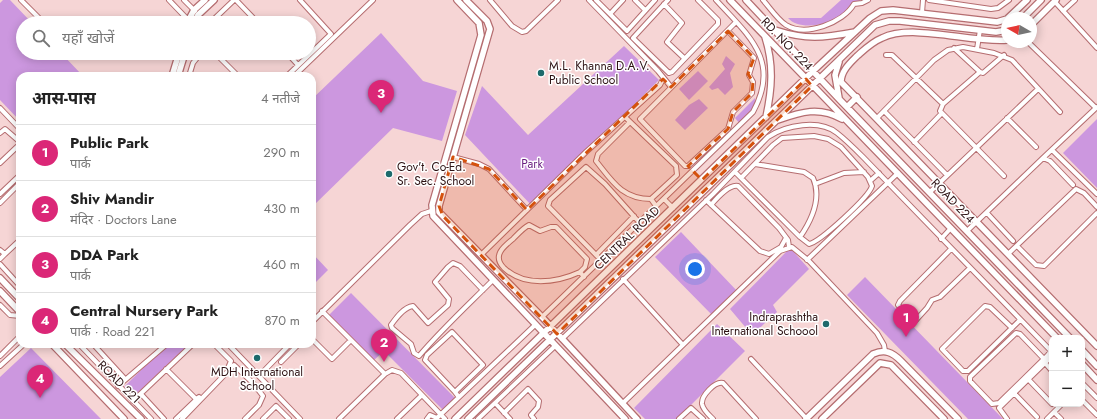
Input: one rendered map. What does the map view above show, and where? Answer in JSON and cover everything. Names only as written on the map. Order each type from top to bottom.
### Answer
[{"type":"main road","points":[[192,16],[194,10],[205,0]]},
{"type":"main road","points":[[198,15],[214,0]]},
{"type":"main road","points":[[457,0],[479,23],[481,35],[431,211],[438,222],[492,280],[625,419]]},
{"type":"main road","name":"RD. NO. 224","points":[[730,0],[812,86]]},
{"type":"main road","name":"RD. NO. 224","points":[[746,0],[820,79]]},
{"type":"main road","points":[[1014,12],[1028,0]]},
{"type":"main road","points":[[1029,12],[1041,0]]},
{"type":"main road","points":[[470,1],[487,21],[490,29],[439,206],[439,212],[542,317],[637,419]]},
{"type":"main road","points":[[1037,19],[1055,1]]},
{"type":"main road","name":"CENTRAL ROAD","points":[[455,419],[813,71],[870,18],[881,11],[903,10],[996,22],[1001,20]]},
{"type":"main road","name":"CENTRAL ROAD","points":[[468,419],[875,26],[889,21],[996,32],[1001,31]]},
{"type":"main road","points":[[773,29],[792,35],[810,38],[855,32]]},
{"type":"main road","points":[[1001,40],[905,32],[882,38],[863,51],[846,68],[841,82],[1097,346]]},
{"type":"main road","points":[[764,36],[770,54],[772,82],[766,117]]},
{"type":"main road","points":[[173,72],[177,60]]},
{"type":"main road","points":[[179,72],[183,60]]},
{"type":"main road","points":[[839,60],[835,75],[840,100]]},
{"type":"main road","name":"ROAD 224","points":[[820,79],[1067,335]]},
{"type":"main road","name":"ROAD 224","points":[[812,86],[1054,335]]},
{"type":"main road","points":[[847,107],[857,98]]},
{"type":"main road","points":[[775,121],[802,111],[815,111],[834,115],[848,122]]},
{"type":"main road","points":[[0,278],[16,295]]},
{"type":"main road","points":[[0,291],[16,308]]},
{"type":"main road","name":"ROAD 221","points":[[56,348],[124,419]]},
{"type":"main road","name":"ROAD 221","points":[[69,348],[141,419]]},
{"type":"main road","points":[[806,419],[873,354],[885,351],[894,354],[958,419]]},
{"type":"main road","points":[[1085,353],[1097,366]]},
{"type":"main road","points":[[822,419],[880,363],[886,363],[891,364],[944,419]]},
{"type":"main road","points":[[1085,367],[1097,380]]},
{"type":"street","points":[[21,0],[37,16]]},
{"type":"street","points":[[169,0],[184,16]]},
{"type":"street","points":[[184,0],[198,15]]},
{"type":"street","points":[[218,16],[235,0],[251,16]]},
{"type":"street","points":[[300,0],[315,16]]},
{"type":"street","points":[[316,55],[373,0]]},
{"type":"street","points":[[490,0],[512,26],[522,32],[526,31],[558,0]]},
{"type":"street","points":[[589,0],[623,35],[631,40],[669,73],[718,24],[718,20],[698,0]]},
{"type":"street","points":[[596,0],[627,30]]},
{"type":"street","points":[[610,14],[623,0]]},
{"type":"street","points":[[635,0],[645,10]]},
{"type":"street","points":[[623,35],[654,0]]},
{"type":"street","points":[[631,40],[668,0]]},
{"type":"street","points":[[542,317],[753,112],[759,101],[763,72],[762,59],[757,46],[716,0]]},
{"type":"street","points":[[763,0],[785,24],[794,27],[810,28],[832,24],[849,13],[854,4],[862,3],[868,0]]},
{"type":"street","points":[[922,12],[923,0]]},
{"type":"street","points":[[929,0],[991,9],[998,8],[1009,0]]},
{"type":"street","points":[[1063,11],[1075,0]]},
{"type":"street","points":[[1055,1],[1097,48]]},
{"type":"street","points":[[664,4],[682,23],[667,42],[684,58]]},
{"type":"street","points":[[316,18],[331,34],[316,48]]},
{"type":"street","points":[[693,171],[688,166],[685,166],[640,119],[736,22]]},
{"type":"street","points":[[977,49],[980,30]]},
{"type":"street","points":[[688,166],[728,129],[733,112],[752,93],[753,82],[749,75],[754,58],[728,31]]},
{"type":"street","points":[[631,40],[671,87]]},
{"type":"street","points":[[954,48],[980,72]]},
{"type":"street","points":[[877,118],[916,77],[944,52],[954,48],[977,49],[1004,55],[1012,60],[1060,112]]},
{"type":"street","points":[[967,231],[1096,108],[1034,48]]},
{"type":"street","points":[[886,55],[892,54],[943,104]]},
{"type":"street","points":[[1004,55],[983,73],[980,72],[943,104],[940,111],[1004,176]]},
{"type":"street","points":[[191,72],[196,60]]},
{"type":"street","points":[[223,60],[234,72]]},
{"type":"street","points":[[293,60],[298,65]]},
{"type":"street","points":[[291,72],[303,60]]},
{"type":"street","points":[[298,72],[311,60]]},
{"type":"street","points":[[481,255],[660,85],[663,79]]},
{"type":"street","points":[[930,192],[1038,89]]},
{"type":"street","points":[[0,108],[16,125]]},
{"type":"street","points":[[884,111],[947,175]]},
{"type":"street","points":[[914,142],[942,113]]},
{"type":"street","points":[[625,117],[676,166],[677,175],[651,199],[640,199],[626,195],[596,160],[598,154],[630,122]]},
{"type":"street","points":[[1007,118],[1036,148]]},
{"type":"street","points":[[562,338],[735,172],[768,137],[776,132],[812,125],[825,127],[837,132],[1049,350]]},
{"type":"street","points":[[0,133],[5,129],[16,139]]},
{"type":"street","points":[[735,172],[800,238],[810,244],[818,239],[868,193],[872,186],[864,172],[841,147],[828,139],[814,136],[782,138],[754,164],[742,178]]},
{"type":"street","points":[[0,163],[16,147]]},
{"type":"street","points":[[1052,150],[1097,194]]},
{"type":"street","points":[[453,157],[479,164],[489,169],[528,210]]},
{"type":"street","points":[[1044,158],[1050,160],[1073,185]]},
{"type":"street","points":[[754,164],[804,172],[813,178],[815,184],[813,213],[811,220],[800,238]]},
{"type":"street","points":[[601,260],[548,206],[550,200],[586,167],[605,184],[639,222]]},
{"type":"street","points":[[815,184],[844,173],[864,172]]},
{"type":"street","points":[[807,260],[898,173]]},
{"type":"street","points":[[870,181],[879,174]]},
{"type":"street","points":[[0,194],[16,179]]},
{"type":"street","points":[[1008,254],[1084,181]]},
{"type":"street","points":[[711,205],[729,188],[738,186],[779,228],[788,240],[789,247]]},
{"type":"street","points":[[0,203],[16,187]]},
{"type":"street","points":[[1077,189],[1097,207]]},
{"type":"street","points":[[664,198],[673,208]]},
{"type":"street","points":[[651,199],[656,206]]},
{"type":"street","points":[[706,200],[760,252],[769,254],[781,246],[786,238]]},
{"type":"street","points":[[316,318],[410,225],[422,214],[431,211]]},
{"type":"street","points":[[987,213],[1013,241]]},
{"type":"street","points":[[1017,246],[1036,265],[1044,266],[1097,213]]},
{"type":"street","points":[[596,256],[634,216]]},
{"type":"street","points":[[675,219],[680,225]]},
{"type":"street","points":[[530,225],[540,231],[551,227],[556,227],[587,259],[585,267],[580,272],[562,279],[542,281],[526,280],[509,272],[497,259],[503,248],[530,225]]},
{"type":"street","points":[[941,239],[951,228]]},
{"type":"street","points":[[0,259],[16,244]]},
{"type":"street","points":[[623,403],[780,251],[789,247],[792,247],[807,260],[877,333],[882,341],[885,351]]},
{"type":"street","points":[[951,249],[900,301],[898,305],[900,308],[913,320],[916,320],[932,300],[940,297],[970,268]]},
{"type":"street","points":[[0,250],[5,254]]},
{"type":"street","points":[[483,290],[458,264],[453,263],[435,282],[449,299],[448,305],[428,323],[416,308],[409,306],[391,325],[392,328],[411,344],[414,354],[419,356],[483,290],[492,280]]},
{"type":"street","points":[[0,264],[16,282]]},
{"type":"street","points":[[580,272],[584,277]]},
{"type":"street","points":[[623,279],[684,345]]},
{"type":"street","points":[[0,305],[10,315],[16,316]]},
{"type":"street","points":[[1012,328],[990,307],[985,306],[942,349],[966,372],[1012,328],[1020,320]]},
{"type":"street","points":[[322,311],[385,374]]},
{"type":"street","points":[[438,417],[458,396],[488,370],[535,325]]},
{"type":"street","points":[[458,396],[425,360],[427,355],[450,334],[454,333],[488,370]]},
{"type":"street","points":[[1049,356],[1044,361],[996,404],[992,404],[970,381],[970,377],[1016,333],[1020,334],[1044,361],[1049,367]]},
{"type":"street","points":[[0,356],[16,340]]},
{"type":"street","points":[[316,343],[332,359],[351,340]]},
{"type":"street","points":[[478,419],[555,346]]},
{"type":"street","points":[[0,366],[20,348]]},
{"type":"street","points":[[83,348],[151,419]]},
{"type":"street","points":[[97,348],[125,379]]},
{"type":"street","points":[[118,386],[163,348]]},
{"type":"street","points":[[134,401],[188,348]]},
{"type":"street","points":[[176,419],[197,400],[231,364],[217,348]]},
{"type":"street","points":[[232,348],[300,419]]},
{"type":"street","points":[[259,376],[286,348]]},
{"type":"street","points":[[281,362],[295,348]]},
{"type":"street","points":[[751,359],[806,419]]},
{"type":"street","points":[[1007,419],[999,408],[1044,361]]},
{"type":"street","points":[[182,419],[234,365],[253,382],[263,396],[259,405],[245,419]]},
{"type":"street","points":[[455,392],[483,366]]},
{"type":"street","points":[[166,369],[197,400]]},
{"type":"street","points":[[339,419],[385,374],[392,370],[401,373],[422,395],[438,417]]},
{"type":"street","points":[[1028,379],[1049,401]]},
{"type":"street","points":[[713,419],[704,410],[702,403],[703,398],[715,384],[720,382],[723,383],[756,419]]},
{"type":"street","points":[[1085,387],[1097,398]]},
{"type":"street","points":[[504,413],[528,389],[539,401],[538,407],[531,415],[534,419]]},
{"type":"street","points":[[1014,393],[1037,417]]},
{"type":"street","points":[[141,394],[164,419]]},
{"type":"street","points":[[396,419],[422,395]]},
{"type":"street","points":[[495,403],[510,419]]},
{"type":"street","points":[[1085,403],[1097,415]]},
{"type":"street","points":[[264,419],[276,406],[289,419]]},
{"type":"street","points":[[1047,419],[1059,407]]},
{"type":"street","points":[[679,419],[691,408],[703,419]]},
{"type":"street","points":[[1054,412],[1061,419]]},
{"type":"street","points":[[426,419],[430,415],[445,419]]},
{"type":"highlighted area","points":[[728,31],[754,58],[748,74],[753,82],[752,93],[733,112],[728,129],[688,166],[702,180],[806,79],[812,86],[557,334],[443,216],[439,206],[453,157],[489,169],[527,210],[663,79],[671,87]]},
{"type":"green space","points":[[3,0],[10,0],[25,16],[16,16],[16,60],[68,60],[79,72],[16,72],[16,117],[0,100],[0,3]]},
{"type":"green space","points":[[841,0],[861,0],[841,16],[821,24],[799,24],[788,18],[821,18]]},
{"type":"green space","points":[[381,33],[423,81],[457,91],[442,141],[393,128],[316,203],[316,95]]},
{"type":"green space","name":"Park","points":[[624,46],[659,80],[532,206],[465,135],[482,86],[528,135]]},
{"type":"green space","points":[[726,56],[735,64],[730,73],[733,87],[725,95],[718,88],[712,90],[709,87],[725,69],[722,64]]},
{"type":"green space","points":[[698,71],[708,81],[689,100],[679,89]]},
{"type":"green space","points":[[755,98],[755,109],[740,124],[735,118]]},
{"type":"green space","points":[[699,99],[708,108],[685,130],[675,120],[689,105]]},
{"type":"green space","points":[[1097,119],[1097,188],[1063,153]]},
{"type":"green space","points":[[681,232],[738,292],[713,316],[655,257]]},
{"type":"green space","points":[[788,250],[792,250],[809,269],[773,305],[777,312],[752,335],[730,309]]},
{"type":"green space","points":[[316,257],[328,270],[316,282]]},
{"type":"green space","points":[[865,277],[1003,419],[968,419],[847,295]]},
{"type":"green space","points":[[351,293],[455,398],[443,410],[384,351],[373,361],[328,316]]},
{"type":"green space","points":[[717,324],[745,351],[677,419],[645,419],[634,408]]},
{"type":"green space","points":[[31,348],[101,419],[0,419],[0,377]]},
{"type":"green space","points":[[163,348],[185,348],[133,398],[124,387]]},
{"type":"place","name":"M.L. Khanna D.A.V. Public School","points":[[541,73]]},
{"type":"place","name":"DDA Park","points":[[381,113]]},
{"type":"place","name":"Gov't. Co-Ed. Sr. Sec. School","points":[[389,174]]},
{"type":"place","name":"Indraprashtha International Schoool","points":[[826,324]]},
{"type":"place","name":"Public Park","points":[[906,337]]},
{"type":"place","name":"MDH International School","points":[[257,358]]},
{"type":"place","name":"Shiv Mandir","points":[[384,362]]},
{"type":"place","name":"Central Nursery Park","points":[[40,398]]}]
